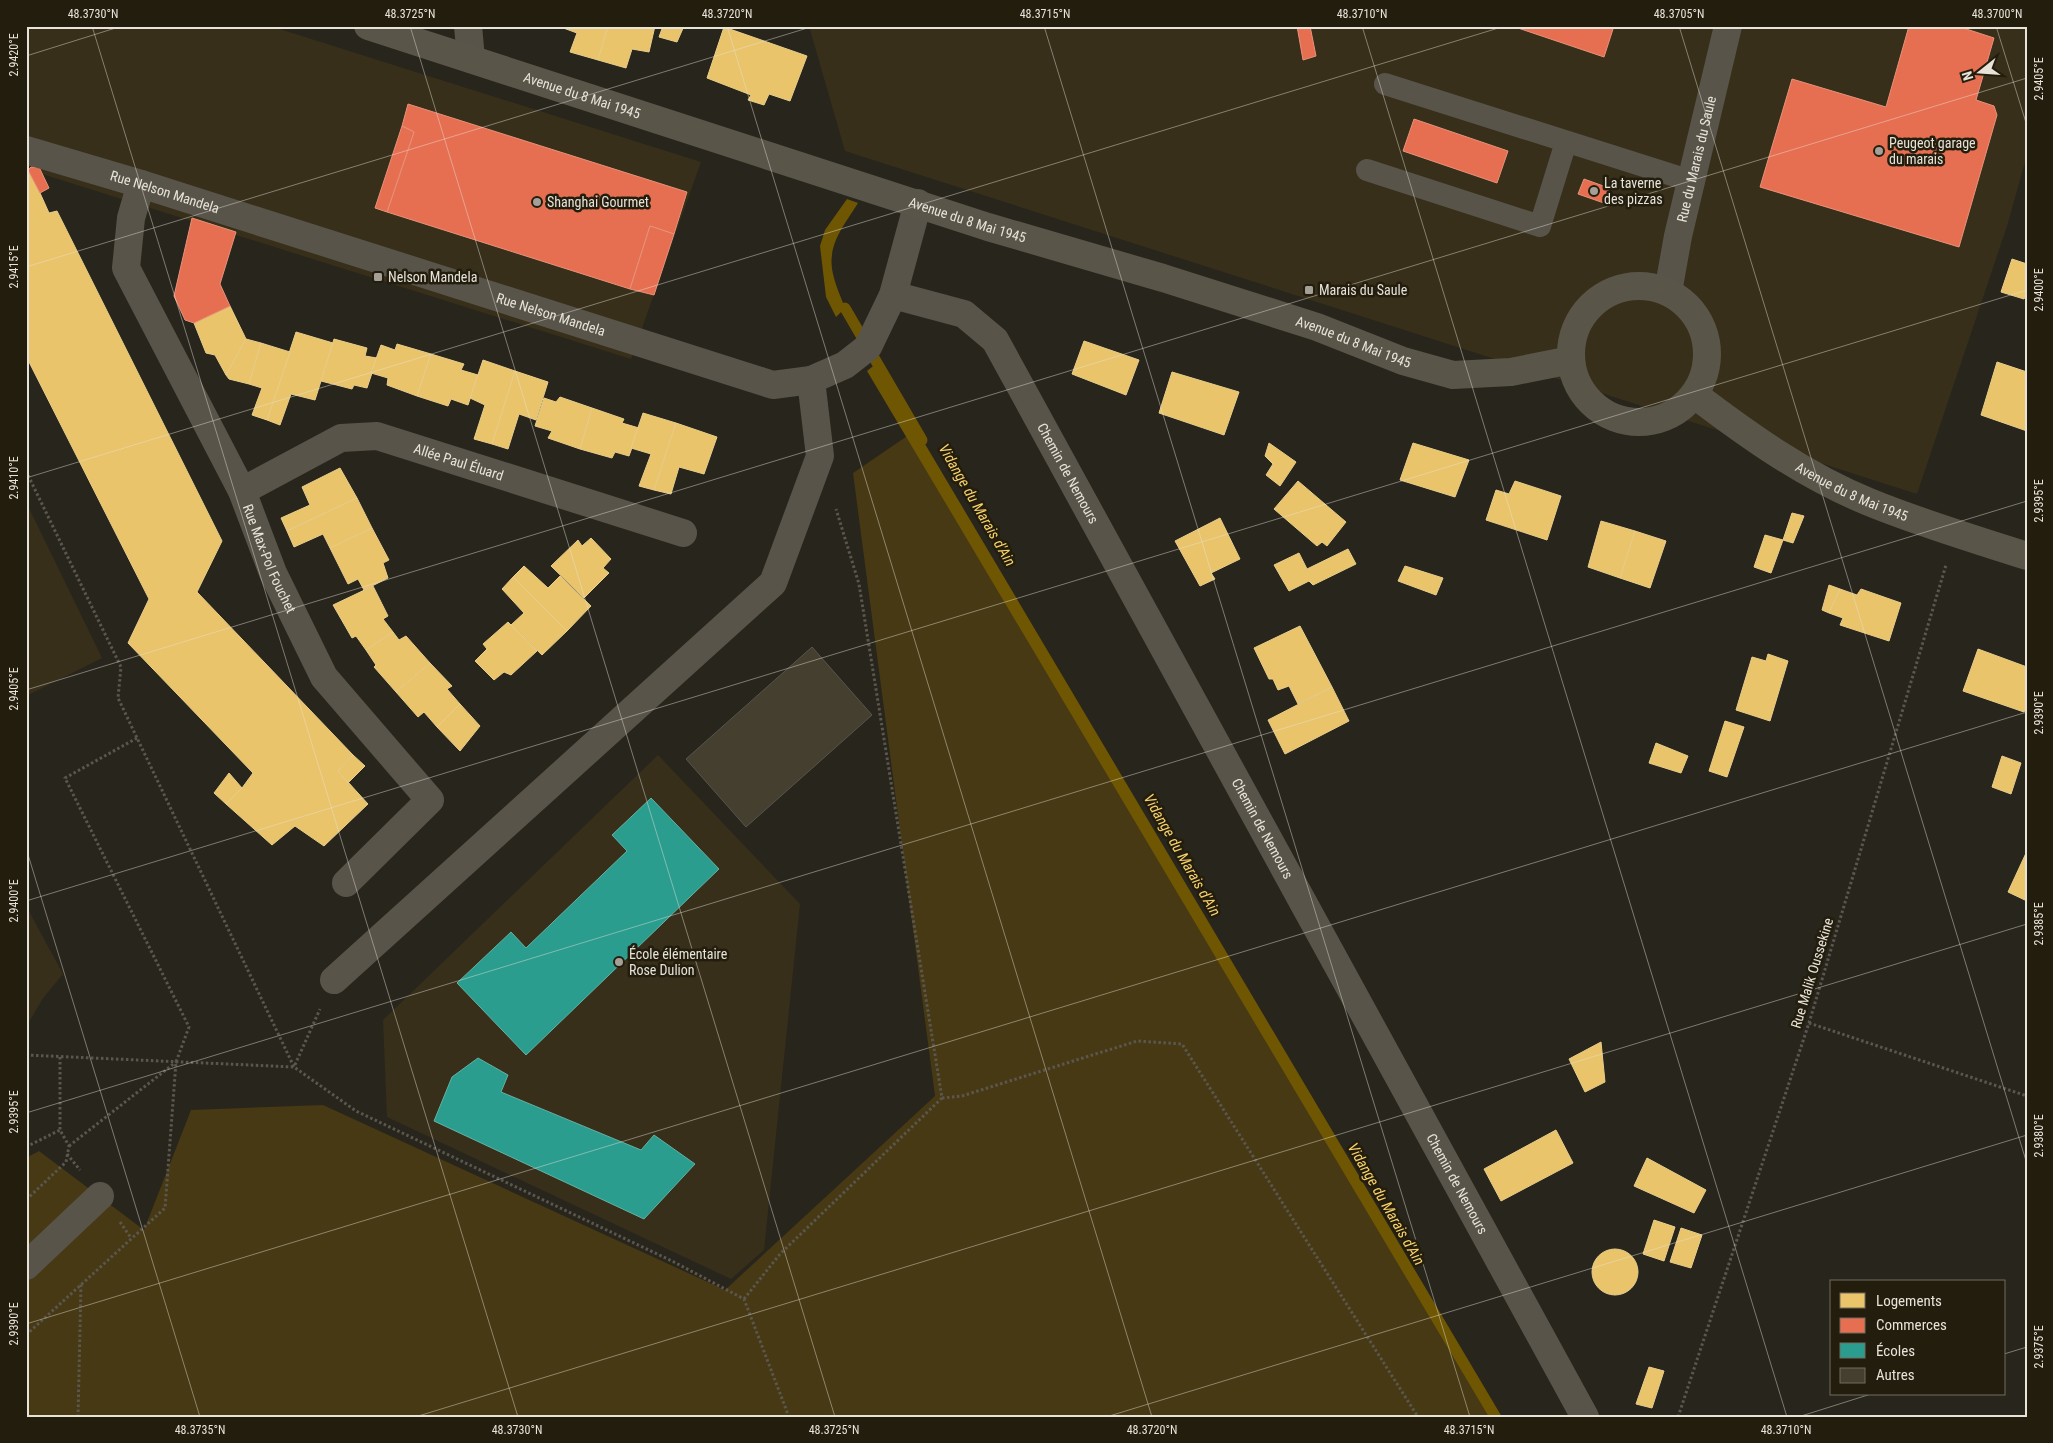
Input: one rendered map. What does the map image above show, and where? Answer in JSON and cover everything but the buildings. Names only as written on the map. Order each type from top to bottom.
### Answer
[{"type":"main road","name":"Avenue du 8 Mai 1945","points":[[368,26],[988,227],[1162,278],[1299,321],[1403,361],[1453,376],[1511,372],[1571,360]]},
{"type":"main road","points":[[1628,286],[1648,286],[1668,292],[1685,303],[1698,318],[1706,337],[1708,357],[1704,377],[1695,395],[1680,410],[1662,419],[1642,423],[1621,420],[1602,412],[1587,398],[1576,380],[1571,360],[1572,340],[1579,321],[1592,304],[1608,293],[1628,286]]},
{"type":"main road","name":"Avenue du 8 Mai 1945","points":[[1695,395],[1743,432],[1795,465],[1868,502],[2027,556]]},
{"type":"street","points":[[468,26],[471,59]]},
{"type":"street","name":"Rue du Marais du Saule","points":[[1668,292],[1691,181],[1728,26]]},
{"type":"street","name":"Rue Nelson Mandela","points":[[26,150],[141,184],[773,385],[811,380],[845,365],[868,347],[893,295],[918,203]]},
{"type":"street","name":"Rue Max-Pol Fouchet","points":[[141,184],[131,218],[126,268],[242,491],[274,573],[324,677],[430,800],[346,883]]},
{"type":"street","name":"Chemin de Nemours","points":[[893,295],[964,314],[995,340],[1584,1417]]},
{"type":"street","points":[[334,980],[773,583],[820,456],[811,380]]},
{"type":"street","name":"Allée Paul Éluard","points":[[242,491],[341,438],[377,436],[683,533]]},
{"type":"street","points":[[26,1266],[100,1196]]},
{"type":"lane","points":[[1385,84],[1691,181]]},
{"type":"lane","points":[[1367,170],[1540,226],[1566,142]]},
{"type":"path","points":[[820,456],[859,584],[942,1098]]},
{"type":"path","points":[[26,471],[121,667],[118,698],[294,1067],[356,1111],[674,1262],[744,1299],[789,1417]]},
{"type":"path","name":"Rue Malik Oussekine","points":[[1678,1417],[1809,1023],[1955,533]]},
{"type":"path","points":[[69,1146],[176,1062],[189,1027],[65,778],[137,738]]},
{"type":"path","points":[[294,1067],[334,980]]},
{"type":"path","points":[[1809,1023],[2027,1096]]},
{"type":"path","points":[[744,1299],[780,1254],[942,1098],[962,1096],[1138,1041],[1182,1044],[1418,1417]]},
{"type":"path","points":[[26,1055],[294,1067]]},
{"type":"path","points":[[26,1200],[66,1162],[69,1146],[60,1130],[60,1057]]},
{"type":"path","points":[[26,1147],[60,1130]]},
{"type":"path","points":[[78,1417],[81,1284]]},
{"type":"shaded area","points":[[26,26],[270,26],[701,162],[631,359],[26,169]]},
{"type":"shaded area","points":[[809,26],[2027,26],[2027,155],[2007,226],[1917,494],[845,151]]},
{"type":"shaded area","points":[[847,199],[858,203],[842,228],[833,248],[831,262],[833,275],[845,308],[836,317],[826,297],[820,246],[825,230]]},
{"type":"shaded area","points":[[877,363],[1502,1417],[1489,1417],[867,371]]},
{"type":"shaded area","points":[[913,432],[1496,1417],[26,1417],[26,1158],[39,1151],[144,1230],[191,1110],[323,1105],[725,1290],[935,1096],[853,473]]},
{"type":"shaded area","points":[[26,502],[102,658],[26,696]]},
{"type":"shaded area","name":"École élémentaire Rose Dulion","points":[[658,755],[800,904],[764,1250],[731,1279],[387,1117],[383,1020]]},
{"type":"shaded area","points":[[26,906],[63,974],[43,998],[26,1027]]},
{"type":"waterway","name":"Vidange du Marais d'Ain","points":[[845,308],[922,440]]},
{"type":"place","name":"Peugeot garage du marais","points":[[1879,151]]},
{"type":"place","name":"La taverne des pizzas","points":[[1594,191]]},
{"type":"place","name":"Shanghai Gourmet","points":[[537,202]]},
{"type":"place","name":"Nelson Mandela","points":[[378,277]]},
{"type":"place","name":"Marais du Saule","points":[[1309,290]]},
{"type":"place","name":"École élémentaire Rose Dulion","points":[[619,962]]}]
